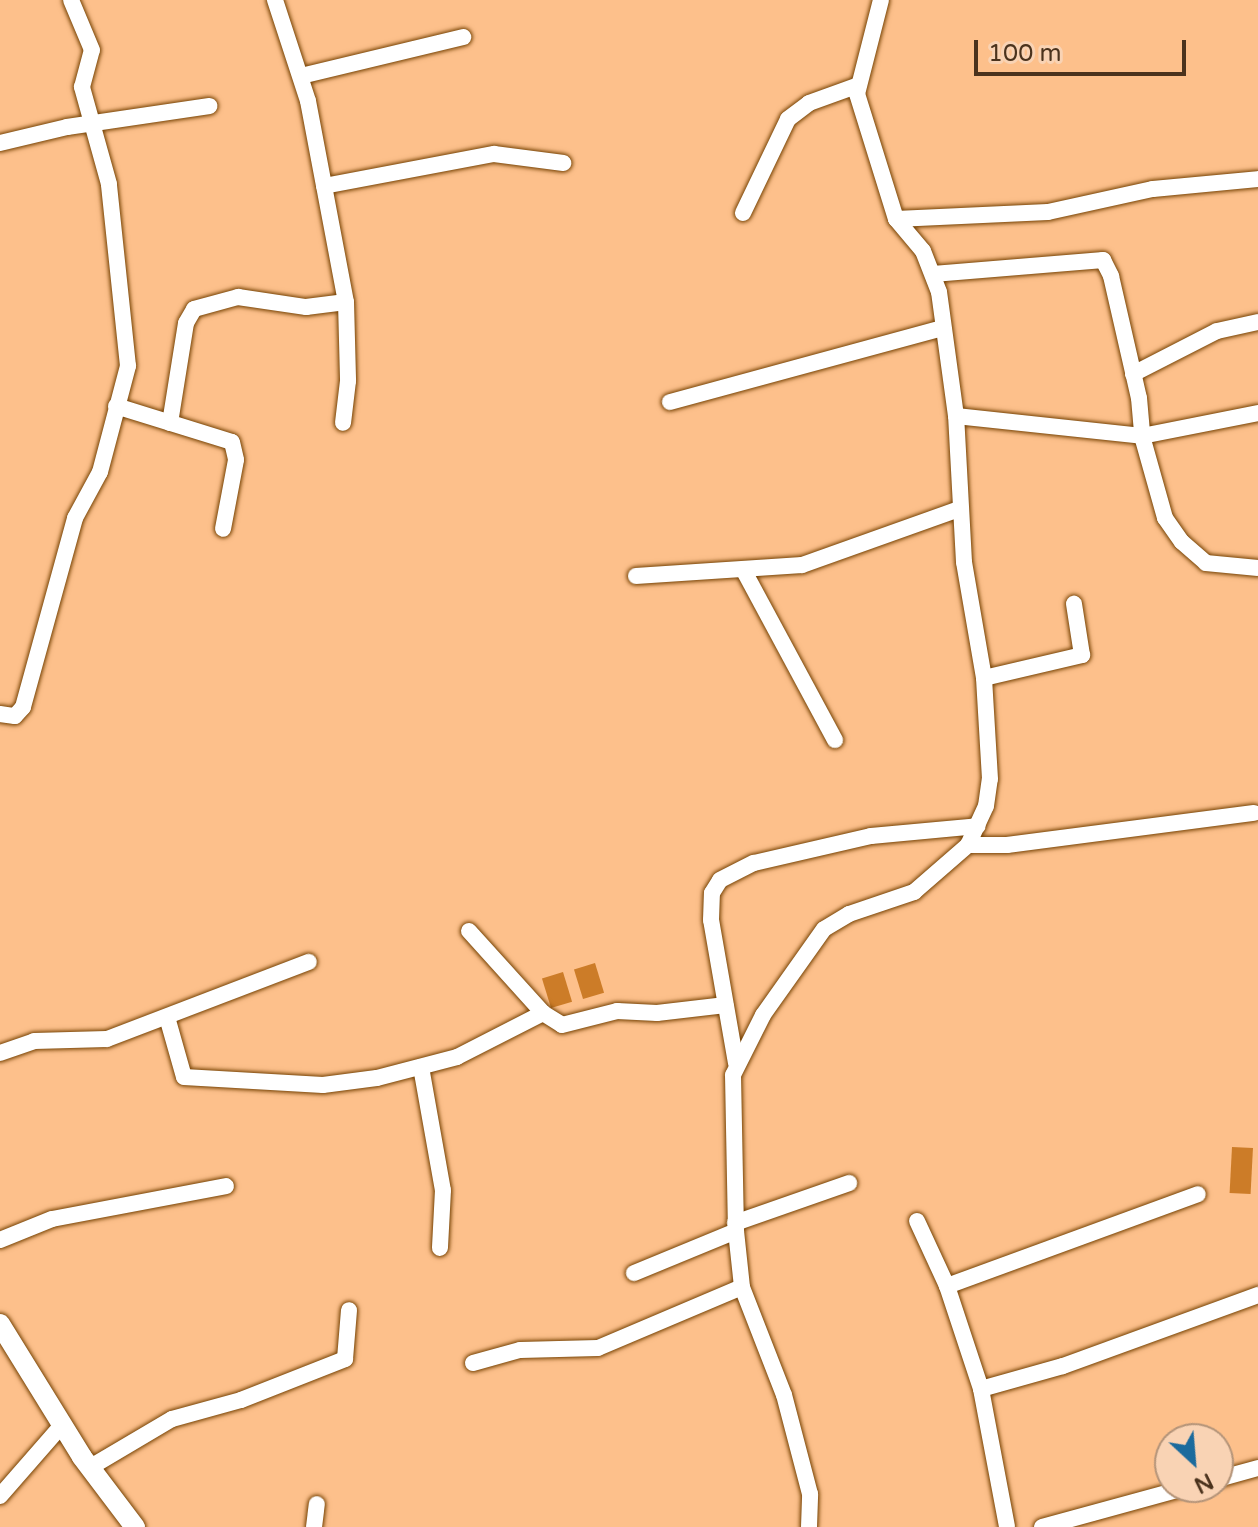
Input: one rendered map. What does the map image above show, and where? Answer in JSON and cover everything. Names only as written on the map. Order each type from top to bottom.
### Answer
[{"type":"street","points":[[0,714],[15,716],[23,707],[75,518],[100,472],[116,406],[127,377],[111,194],[82,87],[92,50],[71,0]]},
{"type":"street","points":[[275,0],[301,76],[346,302],[348,381],[343,423]]},
{"type":"street","points":[[736,1064],[763,1015],[824,929],[849,914],[914,892],[968,845],[978,826],[990,779],[984,678],[959,509],[956,416],[933,274],[923,251],[896,219],[856,86],[881,0]]},
{"type":"street","points":[[301,76],[463,37]]},
{"type":"street","points":[[743,213],[788,119],[809,103],[856,86]]},
{"type":"street","points":[[0,143],[91,124],[209,106]]},
{"type":"street","points":[[324,186],[494,154],[563,163]]},
{"type":"street","points":[[896,219],[1048,212],[1153,189],[1258,179]]},
{"type":"street","points":[[933,274],[1103,260],[1111,276],[1156,495],[1182,542],[1206,563],[1258,568]]},
{"type":"street","points":[[170,423],[186,323],[194,309],[238,297],[306,307],[346,302]]},
{"type":"street","points":[[1133,374],[1217,331],[1258,322]]},
{"type":"street","points":[[670,402],[943,328]]},
{"type":"street","points":[[116,406],[235,445],[223,529]]},
{"type":"street","points":[[956,416],[1142,436],[1258,413]]},
{"type":"street","points":[[636,576],[744,571],[828,559],[959,509]]},
{"type":"street","points":[[744,571],[835,740]]},
{"type":"street","points":[[984,678],[1082,655],[1074,604]]},
{"type":"street","points":[[968,845],[1007,845],[1254,813]]},
{"type":"street","points":[[809,1527],[810,1494],[784,1395],[742,1287],[736,1227],[736,1064],[711,907],[712,893],[732,870],[871,836],[978,826]]},
{"type":"street","points":[[469,931],[543,1013],[572,1026],[617,1011],[657,1013],[726,1005]]},
{"type":"street","points":[[0,1053],[34,1041],[97,1042],[309,962]]},
{"type":"street","points":[[167,1017],[178,1069],[192,1080],[323,1085],[421,1067],[457,1057],[543,1013]]},
{"type":"street","points":[[421,1067],[443,1190],[440,1248]]},
{"type":"street","points":[[634,1273],[736,1227],[849,1183]]},
{"type":"street","points":[[0,1240],[52,1219],[226,1186]]},
{"type":"street","points":[[947,1286],[1198,1194]]},
{"type":"street","points":[[917,1221],[947,1286],[981,1389],[1007,1527]]},
{"type":"street","points":[[473,1363],[520,1350],[598,1348],[742,1287]]},
{"type":"street","points":[[981,1389],[1063,1366],[1258,1295]]},
{"type":"street","points":[[89,1468],[172,1419],[241,1400],[345,1359],[349,1310]]},
{"type":"street","points":[[0,1324],[89,1468],[135,1527]]},
{"type":"street","points":[[0,1496],[62,1425]]},
{"type":"street","points":[[1234,1475],[1258,1468]]},
{"type":"street","points":[[1042,1527],[1154,1496]]},
{"type":"street","points":[[314,1527],[317,1504]]},
{"type":"building","points":[[595,963],[604,993],[583,999],[574,969]]},
{"type":"building","points":[[563,972],[572,1002],[551,1008],[542,978]]},
{"type":"building","points":[[1232,1147],[1253,1148],[1251,1194],[1230,1193]]}]
